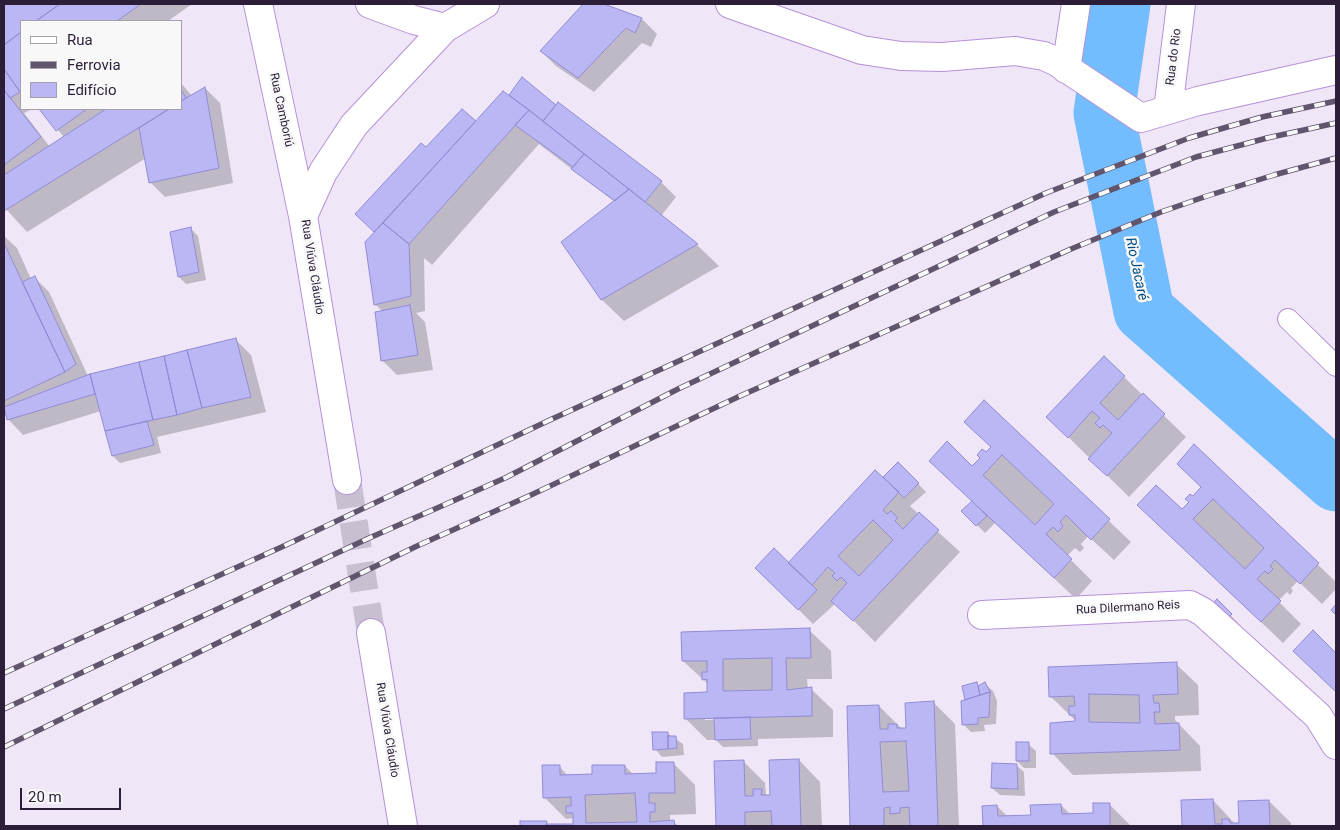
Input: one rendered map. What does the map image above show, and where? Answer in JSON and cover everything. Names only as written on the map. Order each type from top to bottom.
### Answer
[{"type":"street","name":"Rua Camboriú","points":[[258,4],[303,216]]},
{"type":"street","points":[[370,4],[414,20],[444,28]]},
{"type":"street","name":"Rua Viúva Cláudio","points":[[347,480],[303,216],[323,172],[354,125],[444,28],[485,4]]},
{"type":"street","points":[[730,4],[862,50],[901,56],[942,57],[1015,51],[1044,56],[1141,118],[1198,100],[1336,70]]},
{"type":"street","points":[[1068,70],[1076,4]]},
{"type":"street","name":"Rua do Rio","points":[[1168,110],[1181,4]]},
{"type":"street","name":"Rua Dilermano Reis","points":[[982,615],[1190,605],[1203,612],[1318,716],[1336,745]]},
{"type":"street","name":"Rua Viúva Cláudio","points":[[371,633],[404,826]]},
{"type":"lane","points":[[1288,319],[1336,366]]},
{"type":"building","points":[[4,4],[60,4],[37,20],[20,20],[20,33],[4,45]]},
{"type":"building","points":[[60,4],[141,4],[118,20],[37,20]]},
{"type":"building","points":[[583,4],[604,4],[642,18],[635,33],[626,28],[578,78],[540,51]]},
{"type":"building","points":[[20,33],[20,92],[4,69],[4,45]]},
{"type":"building","points":[[4,69],[20,92],[10,98],[4,90]]},
{"type":"building","points":[[522,77],[556,105],[543,121],[509,95]]},
{"type":"building","points":[[205,87],[219,168],[149,183],[139,128],[167,110],[182,110],[182,100]]},
{"type":"building","points":[[4,90],[41,137],[4,165]]},
{"type":"building","points":[[503,91],[529,110],[409,244],[383,223]]},
{"type":"building","points":[[182,92],[186,98],[182,100]]},
{"type":"building","points":[[558,102],[662,181],[645,202],[543,121]]},
{"type":"building","points":[[462,109],[476,121],[374,232],[355,214],[421,143],[426,147]]},
{"type":"building","points":[[40,110],[86,110],[56,131]]},
{"type":"building","points":[[104,110],[167,110],[4,211],[4,175]]},
{"type":"building","points":[[529,110],[584,154],[573,167],[515,125]]},
{"type":"building","points":[[584,154],[629,189],[615,201],[571,169]]},
{"type":"building","points":[[629,189],[698,244],[601,300],[561,242]]},
{"type":"building","points":[[383,223],[409,244],[411,296],[374,305],[365,242]]},
{"type":"building","points":[[191,227],[199,272],[178,277],[170,232]]},
{"type":"building","points":[[4,243],[65,372],[4,401]]},
{"type":"building","points":[[35,276],[76,364],[65,372],[22,282]]},
{"type":"building","points":[[410,305],[418,355],[381,361],[375,312]]},
{"type":"building","points":[[236,338],[251,397],[202,408],[187,350]]},
{"type":"building","points":[[187,350],[202,408],[177,415],[164,356]]},
{"type":"building","points":[[164,356],[177,415],[153,420],[139,362]]},
{"type":"building","points":[[1104,356],[1125,376],[1100,403],[1118,420],[1143,393],[1165,414],[1107,476],[1088,459],[1112,433],[1103,425],[1100,428],[1095,423],[1100,418],[1092,411],[1068,438],[1046,417]]},
{"type":"building","points":[[139,362],[153,420],[105,431],[90,374]]},
{"type":"building","points":[[90,374],[95,394],[7,420],[4,407]]},
{"type":"building","points":[[984,400],[1110,519],[1091,540],[1066,515],[1060,522],[1063,526],[1058,532],[1053,527],[1046,534],[1072,559],[1054,578],[929,461],[947,441],[972,466],[980,458],[977,455],[982,449],[986,452],[991,447],[964,422]]},
{"type":"building","points":[[147,421],[154,445],[112,456],[105,431]]},
{"type":"building","points":[[1194,444],[1319,563],[1300,584],[1275,560],[1270,566],[1273,569],[1268,574],[1265,571],[1257,579],[1281,601],[1261,622],[1137,505],[1156,485],[1182,509],[1189,502],[1185,499],[1190,494],[1193,496],[1201,487],[1177,464]]},
{"type":"building","points":[[1002,455],[1054,504],[1035,525],[983,475]]},
{"type":"building","points":[[898,462],[919,483],[904,498],[883,477]]},
{"type":"building","points":[[875,470],[899,492],[883,510],[887,514],[891,511],[898,518],[895,521],[903,529],[919,512],[939,530],[853,621],[831,601],[847,583],[841,577],[837,581],[832,576],[835,573],[828,567],[812,585],[788,563]]},
{"type":"building","points":[[1213,499],[1264,548],[1245,569],[1193,519]]},
{"type":"building","points":[[972,501],[987,516],[976,526],[961,511]]},
{"type":"building","points":[[873,520],[893,540],[859,576],[838,556]]},
{"type":"building","points":[[774,548],[817,590],[798,610],[755,568]]},
{"type":"building","points":[[1217,599],[1232,614],[1224,622],[1209,608]]},
{"type":"building","points":[[1336,604],[1336,615],[1331,610]]},
{"type":"building","points":[[810,628],[811,658],[786,658],[787,690],[812,687],[812,716],[684,719],[684,693],[707,692],[707,679],[702,680],[702,672],[707,672],[707,661],[682,661],[681,632]]},
{"type":"building","points":[[1313,630],[1336,653],[1336,692],[1293,651]]},
{"type":"building","points":[[772,658],[772,690],[723,691],[723,659]]},
{"type":"building","points":[[1177,662],[1178,694],[1153,695],[1154,703],[1159,703],[1160,712],[1154,712],[1155,724],[1179,723],[1180,750],[1050,754],[1050,723],[1075,721],[1075,715],[1069,715],[1069,706],[1075,706],[1074,696],[1049,697],[1048,667]]},
{"type":"building","points":[[977,682],[980,695],[965,700],[962,686]]},
{"type":"building","points":[[985,682],[990,692],[980,695],[978,686]]},
{"type":"building","points":[[990,692],[989,717],[978,718],[978,724],[962,725],[961,701]]},
{"type":"building","points":[[1089,694],[1139,695],[1140,723],[1089,722]]},
{"type":"building","points":[[934,701],[938,826],[910,826],[909,807],[900,808],[900,813],[890,814],[890,807],[884,808],[884,826],[850,826],[847,706],[879,705],[880,729],[888,729],[888,724],[897,724],[897,728],[906,728],[905,703]]},
{"type":"building","points":[[750,717],[751,739],[715,740],[714,718]]},
{"type":"building","points":[[652,732],[668,732],[668,749],[653,750]]},
{"type":"building","points":[[668,736],[676,736],[677,748],[668,749]]},
{"type":"building","points":[[906,741],[909,791],[883,792],[880,742]]},
{"type":"building","points":[[1016,742],[1029,742],[1029,761],[1016,761]]},
{"type":"building","points":[[799,759],[801,826],[716,826],[714,761],[744,760],[745,796],[753,796],[753,789],[762,789],[761,795],[770,795],[769,760]]},
{"type":"building","points":[[656,762],[674,762],[675,793],[649,793],[649,803],[655,803],[655,812],[650,812],[650,822],[674,820],[675,826],[546,826],[546,824],[573,824],[573,813],[566,813],[566,806],[571,806],[571,797],[543,798],[542,765],[560,765],[560,775],[592,774],[592,765],[625,765],[625,774],[656,773]]},
{"type":"building","points":[[992,763],[1017,764],[1018,789],[991,788]]},
{"type":"building","points":[[635,793],[637,822],[586,823],[585,795]]},
{"type":"building","points":[[1213,799],[1215,824],[1222,824],[1222,819],[1229,819],[1230,823],[1239,823],[1238,801],[1269,800],[1270,826],[1182,826],[1181,800]]},
{"type":"building","points":[[1093,803],[1110,803],[1110,826],[983,826],[982,806],[997,805],[998,816],[1031,815],[1030,805],[1061,804],[1062,814],[1093,813]]},
{"type":"building","points":[[771,811],[772,826],[745,826],[745,812]]},
{"type":"building","points":[[520,821],[547,821],[546,826],[520,826]]},
{"type":"waterway","name":"Rio Jacaré","points":[[1120,4],[1104,113],[1144,311],[1336,481]]},
{"type":"tunnel","points":[[347,480],[371,633]]},
{"type":"railway","points":[[4,673],[286,545],[552,419],[1046,193],[1189,138],[1262,117],[1336,101]]},
{"type":"railway","points":[[4,709],[367,539],[505,478],[678,389],[1054,212],[1196,157],[1267,138],[1336,123]]},
{"type":"railway","points":[[4,747],[417,546],[531,495],[740,396],[1071,249],[1161,212],[1207,196],[1336,158]]}]
